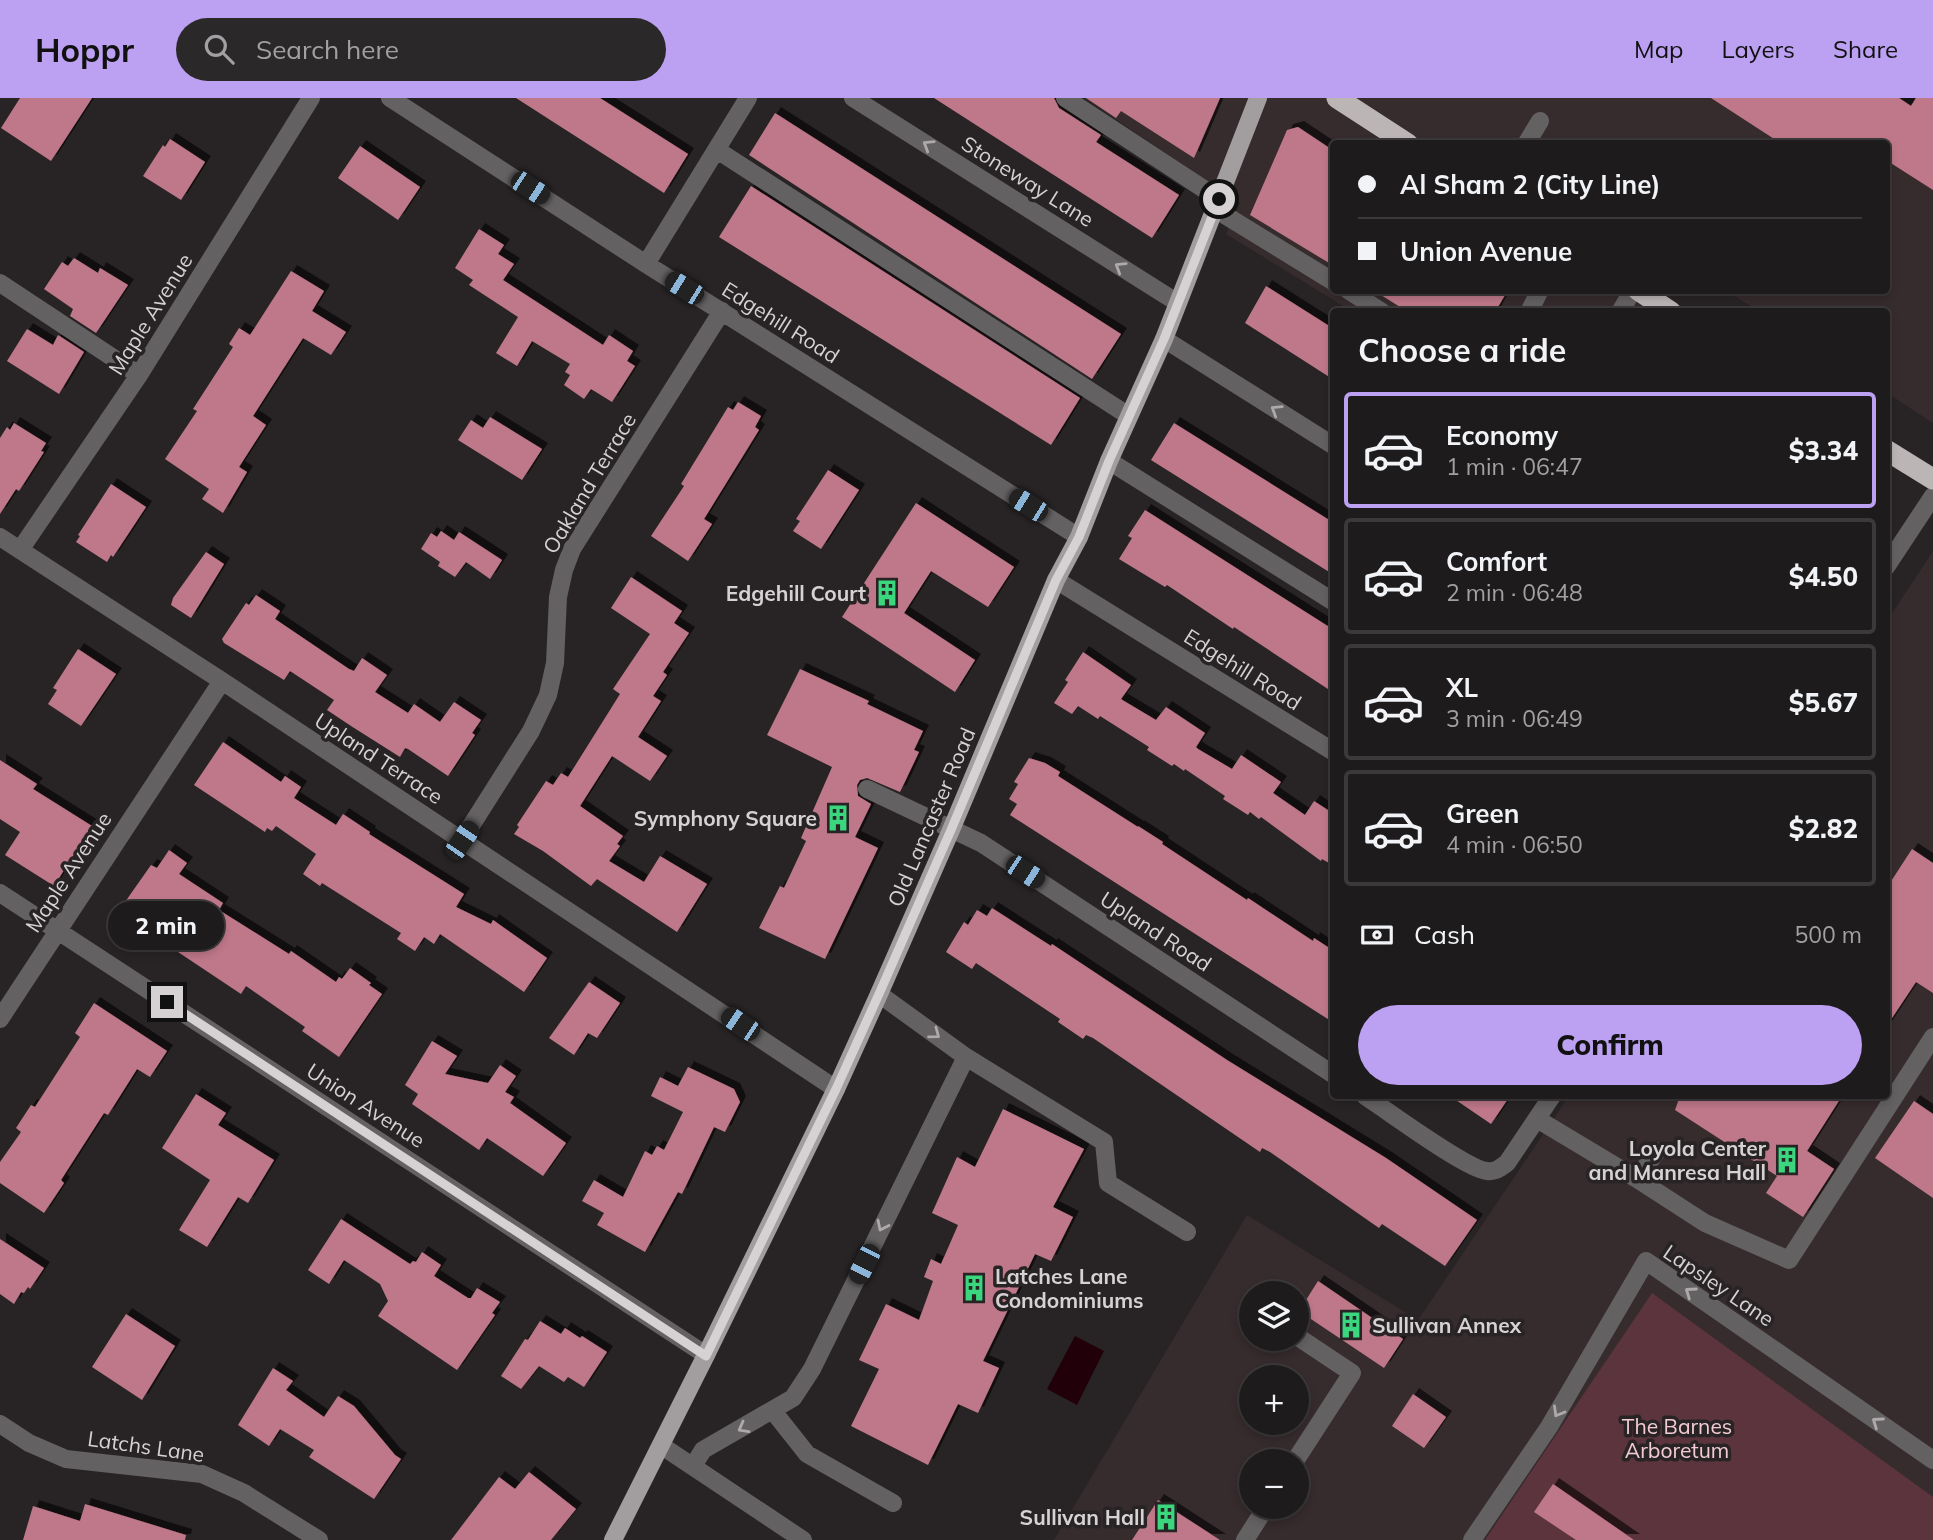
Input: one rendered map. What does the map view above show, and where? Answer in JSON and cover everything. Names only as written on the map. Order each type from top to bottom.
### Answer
[{"type":"highway","points":[[1337,98],[1402,140]]},
{"type":"highway","points":[[1642,294],[1664,308]]},
{"type":"highway","points":[[1890,452],[1933,479]]},
{"type":"main road","name":"Old Lancaster Road","points":[[613,1540],[706,1356],[836,1089],[879,994],[1056,580],[1079,537],[1109,461],[1164,339],[1258,98]]},
{"type":"street","name":"Maple Avenue","points":[[20,550],[139,375],[311,98]]},
{"type":"street","name":"Edgehill Road","points":[[390,98],[646,264],[1079,537]]},
{"type":"street","points":[[646,264],[748,98]]},
{"type":"street","name":"Stoneway Lane","points":[[853,98],[1178,303]]},
{"type":"street","points":[[1065,98],[1330,279]]},
{"type":"street","points":[[1528,140],[1540,121]]},
{"type":"street","points":[[717,150],[1129,416]]},
{"type":"street","points":[[0,283],[139,375]]},
{"type":"street","points":[[1354,294],[1376,308]]},
{"type":"street","name":"Oakland Terrace","points":[[462,840],[531,731],[545,704],[555,663],[558,597],[572,549],[722,311]]},
{"type":"street","points":[[1164,339],[1330,443]]},
{"type":"street","points":[[1109,461],[1330,599]]},
{"type":"street","points":[[1890,561],[1933,496]]},
{"type":"street","name":"Upland Terrace","points":[[0,537],[222,681],[836,1089]]},
{"type":"street","name":"Edgehill Road","points":[[1056,580],[1330,750]]},
{"type":"street","name":"Maple Avenue","points":[[0,1019],[222,681]]},
{"type":"street","name":"Upland Road","points":[[867,789],[981,843],[1330,1072]]},
{"type":"street","name":"Union Avenue","points":[[0,893],[706,1356]]},
{"type":"street","points":[[879,994],[965,1057],[1104,1142],[1108,1183],[1187,1232]]},
{"type":"street","points":[[1537,1119],[1705,1223],[1788,1260],[1933,1037]]},
{"type":"street","points":[[693,1466],[703,1450],[793,1398],[812,1369],[965,1057]]},
{"type":"street","points":[[1370,1099],[1466,1162],[1489,1171],[1498,1170],[1507,1163],[1550,1099]]},
{"type":"street","points":[[1637,1179],[1657,1151]]},
{"type":"street","name":"Lapsley Lane","points":[[1472,1540],[1549,1427],[1646,1261],[1933,1461]]},
{"type":"street","points":[[1303,1449],[1352,1373],[1309,1344]]},
{"type":"street","points":[[773,1411],[807,1454],[893,1503]]},
{"type":"street","name":"Latchs Lane","points":[[0,1424],[29,1443],[66,1458],[202,1474],[244,1493],[319,1540]]},
{"type":"street","points":[[662,1446],[803,1540]]},
{"type":"street","points":[[1245,1540],[1258,1519]]},
{"type":"shaded area","points":[[1084,98],[1933,98],[1933,423],[1890,395],[1890,308],[1754,308],[1731,294],[1890,294],[1890,140],[1330,140],[1330,294],[1660,294],[1650,308],[1346,308],[1226,234],[1240,203]]},
{"type":"shaded area","points":[[1933,551],[1933,1540],[1054,1540],[1247,1215],[1418,1320],[1567,1099],[1890,1099],[1890,616]]},
{"type":"shaded area","points":[[1075,1336],[1104,1351],[1077,1405],[1047,1389]]},
{"type":"green space","name":"The Barnes Arboretum","points":[[1652,1293],[1933,1497],[1933,1540],[1485,1540]]},
{"type":"building","points":[[20,98],[92,98],[51,161],[1,128]]},
{"type":"building","points":[[516,98],[600,98],[688,154],[664,193]]},
{"type":"building","points":[[934,98],[1054,98],[1059,108],[1101,135],[1096,142],[1179,195],[1152,238]]},
{"type":"building","points":[[1086,98],[1220,98],[1194,158],[1121,111],[1116,118]]},
{"type":"building","points":[[1711,98],[1899,98],[1911,106],[1916,98],[1933,98],[1933,190],[1890,163],[1890,140],[1776,140]]},
{"type":"building","points":[[775,113],[1121,334],[1092,379],[749,155]]},
{"type":"building","points":[[1298,127],[1330,148],[1330,264],[1250,215],[1287,130]]},
{"type":"building","points":[[170,139],[205,162],[181,200],[143,176],[163,145],[165,147]]},
{"type":"building","points":[[360,146],[420,187],[398,220],[338,178]]},
{"type":"building","points":[[751,186],[1080,398],[1051,445],[719,237]]},
{"type":"building","points":[[479,229],[504,245],[498,254],[514,264],[503,280],[603,345],[609,335],[633,351],[627,361],[635,366],[612,402],[591,389],[584,399],[564,385],[570,375],[565,372],[570,364],[532,341],[517,366],[496,353],[518,317],[469,285],[473,280],[455,268]]},
{"type":"building","points":[[74,258],[98,273],[100,268],[128,285],[96,333],[70,316],[73,309],[44,289],[62,262],[68,266]]},
{"type":"building","points":[[291,271],[324,291],[312,311],[346,332],[331,355],[303,338],[253,416],[266,425],[239,467],[247,472],[223,513],[202,499],[209,489],[165,459],[197,411],[193,409],[233,347],[229,344],[239,328],[250,335]]},
{"type":"building","points":[[1266,286],[1330,326],[1330,377],[1245,323]]},
{"type":"building","points":[[1379,294],[1506,294],[1497,308],[1402,308]]},
{"type":"building","points":[[27,329],[53,345],[58,335],[84,352],[59,394],[7,361]]},
{"type":"building","points":[[738,402],[761,416],[755,427],[759,430],[704,519],[712,524],[688,561],[651,536],[684,486],[681,484],[728,407],[733,410]]},
{"type":"building","points":[[490,417],[542,449],[522,480],[458,440],[471,420],[483,428]]},
{"type":"building","points":[[14,423],[46,443],[41,451],[44,452],[19,491],[16,489],[0,514],[0,438],[7,427],[10,430]]},
{"type":"building","points":[[1174,423],[1330,520],[1330,572],[1151,460]]},
{"type":"building","points":[[828,470],[859,490],[821,549],[793,531],[800,521],[796,519]]},
{"type":"building","points":[[111,484],[146,507],[107,562],[76,542]]},
{"type":"building","name":"Edgehill Court","points":[[916,503],[1014,567],[988,607],[931,571],[904,613],[975,660],[955,692],[842,617]]},
{"type":"building","points":[[1145,510],[1330,627],[1330,690],[1167,585],[1165,587],[1119,559],[1132,538],[1128,536]]},
{"type":"building","points":[[441,531],[454,540],[459,532],[502,560],[490,579],[466,562],[455,577],[438,566],[440,562],[421,549],[431,533],[437,537]]},
{"type":"building","points":[[206,552],[224,564],[191,618],[171,605],[173,598]]},
{"type":"building","points":[[631,577],[682,611],[674,623],[689,633],[663,672],[667,675],[653,696],[661,701],[638,737],[667,756],[650,781],[612,756],[580,806],[623,836],[617,844],[620,846],[609,861],[644,882],[660,856],[707,884],[677,932],[597,879],[591,886],[543,851],[514,834],[546,781],[553,785],[561,773],[568,777],[620,694],[613,689],[650,634],[611,608]]},
{"type":"building","points":[[256,595],[280,611],[275,619],[349,669],[354,671],[362,658],[387,675],[375,692],[408,713],[414,704],[440,722],[454,702],[481,720],[472,733],[475,735],[448,776],[408,749],[405,748],[400,757],[351,726],[327,710],[334,700],[290,671],[284,680],[224,643],[222,639],[246,603],[249,605]]},
{"type":"building","points":[[78,649],[116,674],[81,726],[48,704],[57,690],[53,688]]},
{"type":"building","points":[[1083,652],[1131,685],[1121,699],[1124,701],[1156,720],[1166,707],[1205,733],[1196,747],[1198,749],[1232,769],[1241,755],[1281,782],[1273,793],[1305,815],[1314,801],[1330,811],[1330,864],[1322,859],[1321,861],[1261,817],[1259,819],[1250,812],[1248,815],[1223,799],[1225,796],[1185,769],[1184,771],[1174,764],[1172,766],[1147,750],[1149,747],[1100,716],[1098,719],[1078,706],[1072,714],[1054,703],[1068,682],[1065,680]]},
{"type":"building","name":"Symphony Square","points":[[800,669],[869,701],[867,704],[923,731],[914,750],[919,752],[900,792],[867,778],[860,780],[857,785],[858,796],[871,804],[855,837],[878,848],[825,959],[759,928],[780,886],[784,888],[806,841],[801,838],[832,767],[767,735]]},
{"type":"building","points":[[223,742],[281,782],[285,776],[301,787],[294,798],[336,825],[343,814],[370,832],[369,834],[464,894],[456,907],[491,924],[493,920],[547,958],[524,992],[440,934],[434,944],[424,937],[415,951],[397,939],[401,933],[303,874],[316,854],[276,826],[272,831],[267,828],[265,832],[194,785]]},
{"type":"building","points":[[1029,758],[1045,763],[1060,772],[1058,776],[1163,842],[1162,844],[1247,900],[1248,898],[1313,941],[1314,938],[1330,948],[1330,1020],[1010,815],[1017,804],[1009,799],[1018,784],[1014,782]]},
{"type":"building","points":[[0,760],[37,784],[33,789],[92,826],[54,886],[5,855],[20,832],[0,819]]},
{"type":"building","points":[[1912,849],[1933,863],[1933,993],[1916,982],[1890,1021],[1890,883]]},
{"type":"building","points":[[169,850],[187,863],[179,874],[223,903],[219,910],[289,954],[291,951],[336,982],[339,977],[342,979],[350,968],[382,994],[339,1057],[302,1031],[305,1027],[246,986],[241,994],[118,912],[151,865],[157,868]]},
{"type":"building","points":[[992,908],[1051,946],[1052,944],[1227,1060],[1386,1158],[1477,1220],[1445,1266],[1382,1224],[1379,1228],[1270,1152],[1262,1148],[1260,1152],[1093,1038],[1086,1035],[1083,1039],[1058,1022],[1060,1019],[976,963],[972,969],[946,952],[964,922],[968,925],[977,910],[987,916]]},
{"type":"building","points":[[589,982],[620,1003],[597,1038],[588,1033],[574,1055],[549,1038]]},
{"type":"building","points":[[94,1003],[167,1051],[150,1077],[137,1069],[108,1115],[104,1113],[61,1180],[64,1183],[44,1213],[0,1183],[0,1162],[21,1132],[16,1128],[31,1105],[35,1107],[80,1037],[75,1033]]},
{"type":"building","points":[[432,1041],[457,1056],[445,1074],[488,1083],[500,1065],[516,1076],[505,1092],[514,1097],[510,1103],[566,1143],[543,1176],[487,1138],[479,1150],[412,1104],[418,1094],[405,1085]]},
{"type":"building","points":[[688,1067],[734,1089],[740,1102],[725,1132],[714,1127],[682,1194],[678,1192],[645,1252],[597,1225],[604,1213],[582,1201],[594,1180],[623,1197],[645,1151],[652,1155],[657,1146],[664,1150],[683,1112],[651,1096],[660,1077],[678,1086]]},
{"type":"building","points":[[196,1094],[226,1113],[218,1125],[274,1160],[248,1203],[238,1197],[207,1247],[179,1230],[210,1180],[162,1148]]},
{"type":"building","points":[[1454,1099],[1508,1099],[1491,1124]]},
{"type":"building","name":"Loyola Center and Manresa Hall","points":[[1679,1099],[1840,1099],[1807,1151],[1834,1169],[1803,1217],[1766,1193],[1777,1176],[1675,1110]]},
{"type":"building","points":[[1914,1101],[1933,1114],[1933,1198],[1875,1158]]},
{"type":"building","name":"Latches Lane Condominiums","points":[[1003,1109],[1084,1149],[1053,1207],[1073,1217],[1051,1261],[1035,1254],[983,1361],[999,1368],[978,1413],[958,1404],[928,1465],[851,1426],[879,1369],[859,1360],[886,1304],[919,1320],[933,1281],[924,1277],[931,1259],[941,1264],[958,1225],[932,1213],[957,1157],[975,1167]]},
{"type":"building","points":[[341,1219],[410,1264],[416,1262],[422,1252],[441,1265],[434,1276],[468,1298],[471,1298],[477,1288],[500,1302],[492,1313],[495,1315],[457,1370],[378,1316],[388,1301],[380,1284],[344,1260],[329,1284],[308,1270]]},
{"type":"building","points":[[0,1239],[44,1268],[30,1289],[28,1287],[24,1293],[21,1292],[14,1304],[0,1294]]},
{"type":"building","name":"Sullivan Annex","points":[[1318,1281],[1403,1339],[1384,1368],[1309,1318],[1309,1295]]},
{"type":"building","points":[[126,1314],[175,1346],[142,1400],[92,1367]]},
{"type":"building","points":[[540,1321],[561,1334],[565,1328],[607,1352],[584,1387],[568,1377],[564,1382],[539,1366],[521,1389],[501,1376]]},
{"type":"building","points":[[273,1368],[293,1381],[286,1390],[324,1417],[338,1396],[354,1406],[401,1459],[374,1499],[309,1457],[314,1450],[280,1429],[269,1446],[238,1425]]},
{"type":"building","points":[[1413,1394],[1446,1417],[1424,1448],[1392,1426]]},
{"type":"building","points":[[529,1472],[576,1509],[551,1540],[451,1540],[499,1477],[515,1489]]},
{"type":"building","points":[[1553,1484],[1634,1540],[1576,1540],[1534,1512]]},
{"type":"building","name":"Sullivan Hall","points":[[1158,1500],[1220,1540],[1132,1540]]},
{"type":"building","points":[[85,1504],[186,1535],[185,1540],[23,1540],[33,1506],[80,1521]]},
{"type":"place","name":"Edgehill Court","points":[[887,593]]},
{"type":"place","name":"Symphony Square","points":[[838,818]]},
{"type":"place","name":"Loyola Center and Manresa Hall","points":[[1787,1160]]},
{"type":"place","name":"Latches Lane Condominiums","points":[[974,1288]]},
{"type":"place","name":"Sullivan Annex","points":[[1351,1325]]},
{"type":"place","name":"Sullivan Hall","points":[[1166,1517]]},
{"type":"route","points":[[167,1002],[706,1356],[836,1089],[879,994],[1056,580],[1079,537],[1109,461],[1164,339],[1219,199]]}]
